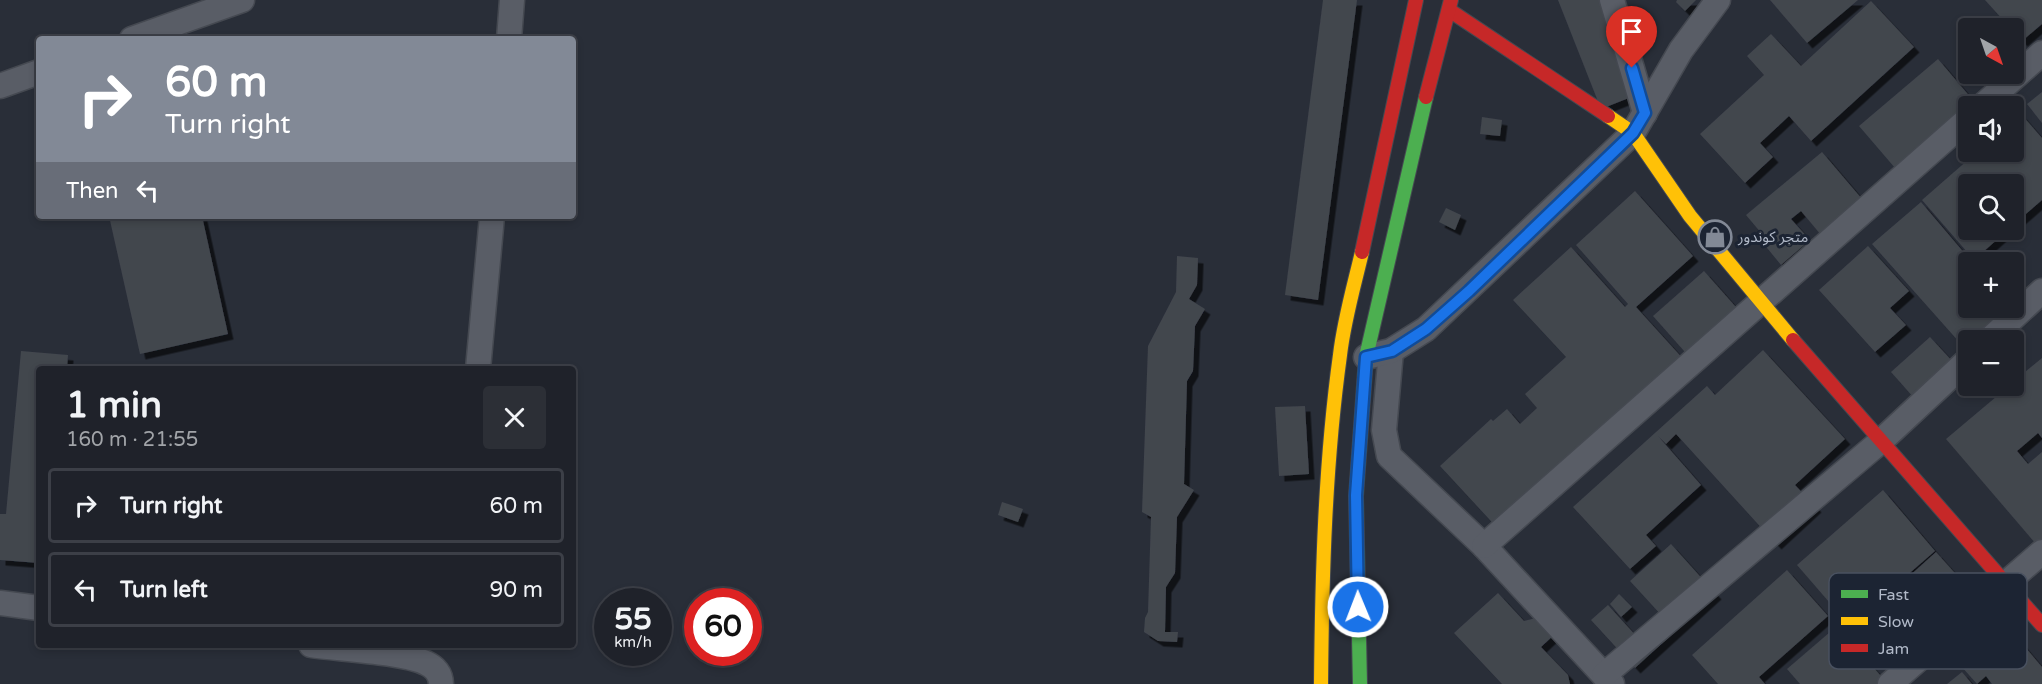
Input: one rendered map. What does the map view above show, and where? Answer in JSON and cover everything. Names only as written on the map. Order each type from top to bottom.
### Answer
[{"type":"main road","points":[[1322,684],[1323,554],[1331,428],[1340,352],[1416,0]]},
{"type":"main road","points":[[1360,684],[1356,495],[1366,357],[1409,162],[1450,5],[1639,123],[1690,216],[1760,302],[1995,573]]},
{"type":"main road","points":[[2027,609],[2042,625]]},
{"type":"street","points":[[140,36],[242,0]]},
{"type":"street","points":[[509,36],[512,0]]},
{"type":"street","points":[[1612,0],[1639,123]]},
{"type":"street","points":[[1366,357],[1392,351],[1426,329],[1469,291],[1639,123],[1681,50],[1718,0]]},
{"type":"street","points":[[1993,96],[2042,53]]},
{"type":"street","points":[[0,86],[36,73]]},
{"type":"street","points":[[1484,546],[1958,127]]},
{"type":"street","points":[[478,366],[492,219]]},
{"type":"street","points":[[2000,330],[2042,291]]},
{"type":"street","points":[[1392,351],[1384,430],[1389,456],[1484,546],[1608,679],[1881,441],[1958,369]]},
{"type":"street","points":[[2018,573],[2042,552]]},
{"type":"street","points":[[0,603],[36,608]]},
{"type":"street","points":[[338,648],[414,659],[435,669],[441,678],[441,684]]},
{"type":"street","points":[[1890,684],[1907,669]]},
{"type":"building","points":[[1323,0],[1357,0],[1318,300],[1285,295]]},
{"type":"building","points":[[1558,0],[1615,0],[1649,90],[1601,109]]},
{"type":"building","points":[[1677,0],[1696,0],[1685,11],[1676,2]]},
{"type":"building","points":[[1770,0],[1858,0],[1807,43]]},
{"type":"building","points":[[1985,0],[2042,0],[2042,24],[2024,39],[2024,18],[2001,18]]},
{"type":"building","points":[[1871,1],[1914,47],[1811,141],[1789,116],[1760,143],[1773,157],[1745,183],[1700,134],[1764,75],[1747,56],[1771,34],[1801,66]]},
{"type":"building","points":[[1938,59],[1969,96],[1958,96],[1958,127],[1901,175],[1859,126]]},
{"type":"building","points":[[2042,92],[2042,123],[2027,104]]},
{"type":"building","points":[[1482,117],[1502,120],[1500,136],[1480,134]]},
{"type":"building","points":[[2024,117],[2042,138],[2042,200],[2024,216],[2024,174],[1958,174],[1958,240],[1997,240],[1983,252],[1967,252],[1922,200],[1966,162],[2024,162]]},
{"type":"building","points":[[1822,152],[1868,206],[1826,241],[1801,211],[1791,219],[1810,240],[1781,265],[1763,243],[1767,240],[1746,215]]},
{"type":"building","points":[[1635,191],[1693,256],[1636,307],[1686,362],[1501,532],[1440,466],[1491,419],[1493,421],[1507,409],[1520,424],[1537,408],[1525,394],[1566,357],[1513,300],[1571,247],[1625,307],[1628,304],[1576,245]]},
{"type":"building","points":[[1921,202],[1964,252],[1958,252],[1958,318],[2006,318],[2001,330],[1958,330],[1958,341],[1872,244]]},
{"type":"building","points":[[1446,208],[1461,215],[1455,230],[1439,222]]},
{"type":"building","points":[[110,219],[203,219],[228,334],[140,354]]},
{"type":"building","points":[[1868,246],[1909,291],[1890,308],[1906,325],[1875,352],[1819,290]]},
{"type":"building","points":[[1177,256],[1198,258],[1197,285],[1189,299],[1205,309],[1195,326],[1193,371],[1187,381],[1184,484],[1194,490],[1177,517],[1175,573],[1166,587],[1165,632],[1178,632],[1177,642],[1158,641],[1144,632],[1148,612],[1151,517],[1142,512],[1148,346],[1176,292]]},
{"type":"building","points":[[1704,271],[1743,315],[1692,360],[1653,316]]},
{"type":"building","points":[[1930,337],[1954,363],[1914,398],[1891,372]]},
{"type":"building","points":[[1763,350],[1845,439],[1795,485],[1816,507],[1776,544],[1676,434],[1666,444],[1658,436],[1701,485],[1646,535],[1656,546],[1630,569],[1573,507],[1707,386],[1715,395]]},
{"type":"building","points":[[21,351],[68,355],[67,366],[36,366],[36,563],[0,560],[0,514],[6,514]]},
{"type":"building","points":[[2042,358],[2042,438],[2038,433],[2017,451],[2028,464],[2042,452],[2042,551],[1946,439],[1997,396],[2024,396],[2024,373]]},
{"type":"building","points":[[1305,406],[1309,474],[1279,476],[1275,407]]},
{"type":"building","points":[[1883,490],[1935,551],[1910,573],[1829,573],[1829,602],[1797,565]]},
{"type":"building","points":[[1002,502],[1023,509],[1018,522],[998,515]]},
{"type":"building","points":[[1671,544],[1716,594],[1635,668],[1591,620],[1608,605],[1638,638],[1662,616],[1630,581]]},
{"type":"building","points":[[1936,552],[1955,573],[1913,573]]},
{"type":"building","points":[[1787,570],[1828,616],[1759,677],[1765,684],[1718,684],[1692,655]]},
{"type":"building","points":[[1498,593],[1524,621],[1540,617],[1556,633],[1541,647],[1568,675],[1570,684],[1502,684],[1454,633]]},
{"type":"building","points":[[1619,594],[1632,607],[1621,617],[1610,604]]},
{"type":"building","points":[[1829,633],[1829,669],[1875,669],[1888,684],[1800,684],[1787,669]]},
{"type":"building","points":[[2027,649],[2042,667],[2042,684],[1992,684],[1986,676],[1977,684],[1964,669],[2027,669]]},
{"type":"building","points":[[1887,669],[1901,669],[1893,676]]},
{"type":"building","points":[[1962,672],[1972,684],[1947,684]]},
{"type":"traffic: fast","points":[[1360,684],[1356,496],[1366,357],[1426,97]]},
{"type":"traffic: slow","points":[[1608,116],[1633,133],[1690,216],[1793,340]]},
{"type":"traffic: slow","points":[[1321,684],[1323,560],[1331,437],[1342,342],[1362,252]]},
{"type":"traffic: jam","points":[[1362,252],[1416,0]]},
{"type":"traffic: jam","points":[[1426,97],[1451,0]]},
{"type":"traffic: jam","points":[[1449,10],[1608,116]]},
{"type":"traffic: jam","points":[[1793,340],[1997,573]]},
{"type":"traffic: jam","points":[[2027,608],[2042,625]]},
{"type":"place","name":"متجر كوندور","points":[[1715,237]]},
{"type":"route","points":[[1358,607],[1356,495],[1366,357],[1392,351],[1426,329],[1469,291],[1633,133],[1645,113],[1632,68]]}]
